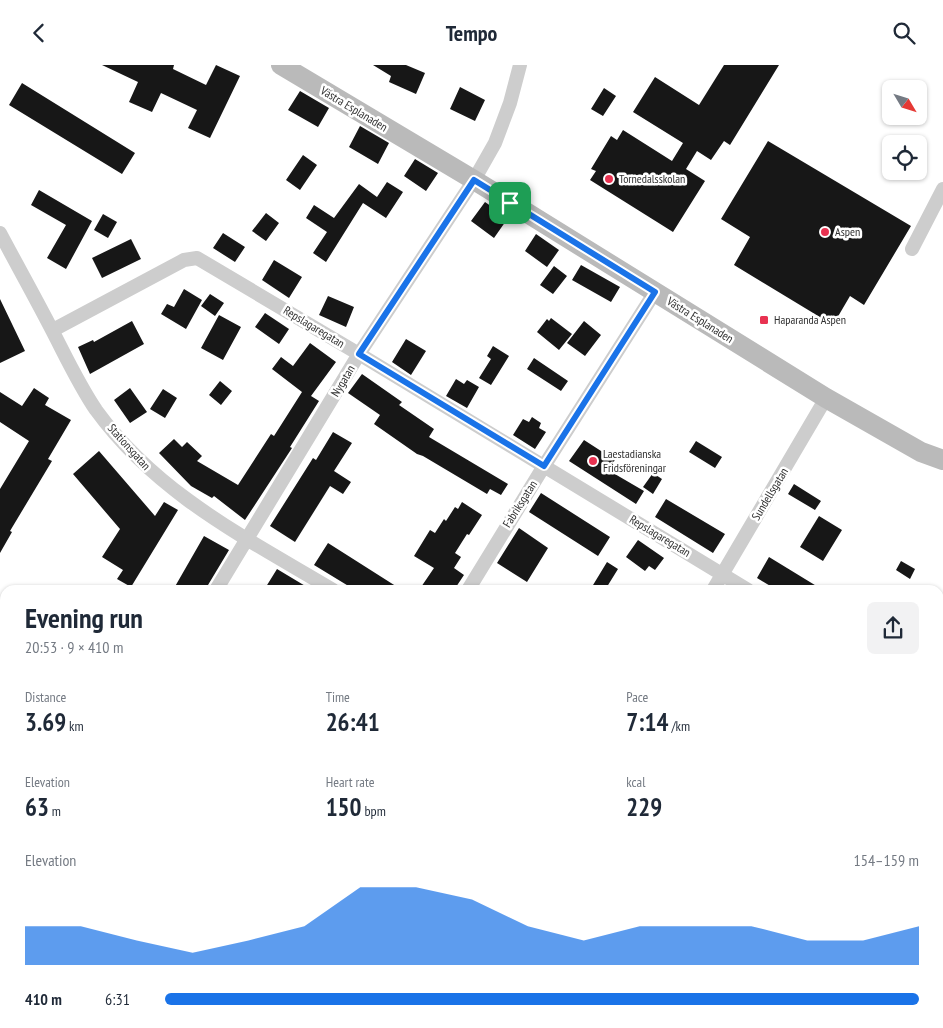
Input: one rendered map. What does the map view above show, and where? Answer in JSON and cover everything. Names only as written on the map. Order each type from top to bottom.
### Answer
[{"type":"street","name":"Västra Esplanaden","points":[[281,65],[474,180],[826,398],[921,452],[943,460]]},
{"type":"street","name":"Nygatan","points":[[219,585],[359,354],[474,180],[495,143],[510,103],[520,65]]},
{"type":"street","points":[[912,249],[943,189]]},
{"type":"street","name":"Stationsgatan","points":[[0,233],[77,379],[97,410],[133,453],[150,471],[192,505],[325,585]]},
{"type":"street","name":"Repslagaregatan","points":[[52,330],[184,260],[197,258],[740,585]]},
{"type":"street","name":"Fabriksgatan","points":[[471,585],[655,292]]},
{"type":"street","name":"Sundellsgatan","points":[[716,585],[826,398]]},
{"type":"building","points":[[102,65],[174,65],[173,69],[206,85],[216,65],[240,76],[210,138],[188,128],[197,110],[161,93],[152,112],[129,102],[138,82]]},
{"type":"building","points":[[373,65],[406,65],[425,73],[416,94],[389,82],[391,76]]},
{"type":"building","points":[[724,65],[779,65],[730,145],[724,141],[711,160],[697,151],[686,169],[705,181],[673,232],[590,180],[596,171],[591,169],[611,136],[617,140],[623,130],[672,161],[683,143],[633,112],[655,77],[699,105]]},
{"type":"building","points":[[22,83],[135,153],[122,174],[9,105]]},
{"type":"building","points":[[460,87],[485,100],[475,121],[450,109]]},
{"type":"building","points":[[604,88],[616,96],[603,116],[591,109]]},
{"type":"building","points":[[300,91],[329,108],[318,127],[288,110]]},
{"type":"building","points":[[360,126],[389,143],[378,164],[349,147]]},
{"type":"building","name":"Aspen","points":[[768,141],[911,226],[864,305],[850,296],[833,325],[734,265],[750,237],[721,219]]},
{"type":"building","points":[[303,155],[317,165],[300,190],[286,180]]},
{"type":"building","points":[[415,159],[438,173],[426,191],[404,176]]},
{"type":"building","points":[[387,182],[403,192],[386,218],[363,203],[326,262],[313,253],[327,232],[306,218],[314,205],[334,218],[359,184],[377,197]]},
{"type":"building","points":[[39,190],[92,221],[66,269],[47,258],[66,225],[31,205]]},
{"type":"building","points":[[485,202],[508,218],[494,238],[471,221]]},
{"type":"building","points":[[266,213],[279,223],[266,241],[252,231]]},
{"type":"building","points":[[103,214],[117,222],[108,238],[94,230]]},
{"type":"building","points":[[223,233],[245,247],[235,262],[213,248]]},
{"type":"building","points":[[536,234],[559,250],[547,267],[525,251]]},
{"type":"building","points":[[131,239],[141,259],[102,278],[92,258]]},
{"type":"building","points":[[274,260],[302,277],[289,298],[262,280]]},
{"type":"building","points":[[581,265],[620,287],[611,302],[572,280]]},
{"type":"building","points":[[554,266],[567,276],[553,294],[540,285]]},
{"type":"building","points":[[184,289],[202,300],[186,329],[161,314],[167,304],[174,307]]},
{"type":"building","points":[[210,294],[224,303],[215,316],[201,306]]},
{"type":"building","points":[[328,296],[354,307],[346,327],[319,315]]},
{"type":"building","points":[[0,299],[25,351],[0,363]]},
{"type":"building","points":[[265,313],[289,329],[279,344],[255,327]]},
{"type":"building","points":[[219,315],[241,327],[223,360],[201,348]]},
{"type":"building","points":[[551,318],[572,334],[559,350],[537,332],[547,319],[549,321]]},
{"type":"building","points":[[132,321],[144,344],[90,374],[78,347],[93,340],[94,342]]},
{"type":"building","points":[[584,321],[601,335],[585,356],[567,343]]},
{"type":"building","points":[[406,339],[426,351],[411,375],[392,362]]},
{"type":"building","points":[[310,343],[336,362],[311,396],[319,401],[290,447],[292,448],[245,520],[214,496],[212,498],[191,486],[159,453],[174,439],[182,447],[187,442],[202,456],[197,461],[238,485],[271,434],[274,436],[302,392],[272,369],[281,357],[293,366]]},
{"type":"building","points":[[493,346],[509,356],[491,385],[479,378],[491,359],[487,356]]},
{"type":"building","points":[[534,358],[568,381],[561,391],[527,369]]},
{"type":"building","points":[[362,374],[402,402],[399,405],[434,429],[429,437],[508,484],[501,495],[490,489],[487,494],[417,454],[374,424],[380,415],[348,393]]},
{"type":"building","points":[[456,379],[464,384],[467,380],[479,387],[467,408],[446,396]]},
{"type":"building","points":[[220,381],[232,391],[221,405],[209,395]]},
{"type":"building","points":[[34,388],[49,398],[45,405],[71,420],[48,459],[52,461],[10,531],[12,532],[0,553],[0,489],[29,441],[0,422],[0,392],[22,406]]},
{"type":"building","points":[[130,388],[147,412],[130,423],[114,400]]},
{"type":"building","points":[[163,389],[177,398],[165,418],[150,409]]},
{"type":"building","points":[[532,417],[541,423],[539,428],[546,432],[535,449],[513,435],[523,419],[529,422]]},
{"type":"building","points":[[333,432],[352,443],[334,471],[351,482],[343,494],[330,486],[295,542],[270,526],[313,458],[316,460]]},
{"type":"building","points":[[584,440],[615,460],[608,470],[644,491],[636,504],[569,461]]},
{"type":"building","points":[[696,441],[722,457],[715,468],[689,452]]},
{"type":"building","points":[[99,451],[155,516],[164,502],[178,510],[132,585],[128,585],[117,579],[123,570],[102,557],[120,529],[73,474]]},
{"type":"building","points":[[653,473],[662,479],[653,494],[643,487]]},
{"type":"building","points":[[794,484],[821,501],[815,510],[788,494]]},
{"type":"building","points":[[541,493],[610,537],[598,556],[529,512]]},
{"type":"building","points":[[666,499],[725,534],[713,553],[655,517]]},
{"type":"building","points":[[462,502],[482,515],[455,553],[461,557],[454,568],[464,575],[457,585],[422,585],[434,568],[414,556],[430,530],[435,533],[455,507],[458,509]]},
{"type":"building","points":[[819,516],[842,530],[823,561],[800,547]]},
{"type":"building","points":[[519,528],[548,548],[527,582],[497,563]]},
{"type":"building","points":[[204,536],[229,550],[208,585],[176,585]]},
{"type":"building","points":[[638,540],[664,558],[655,570],[649,566],[645,571],[626,557]]},
{"type":"building","points":[[328,543],[394,585],[347,585],[314,565]]},
{"type":"building","points":[[769,557],[815,585],[769,585],[757,578]]},
{"type":"building","points":[[901,561],[915,569],[910,579],[896,570]]},
{"type":"building","points":[[607,562],[618,569],[608,585],[593,585]]},
{"type":"building","points":[[277,569],[304,585],[267,585]]},
{"type":"place","name":"Tornedalsskolan","points":[[609,179]]},
{"type":"place","name":"Aspen","points":[[825,232]]},
{"type":"place","name":"Haparanda Aspen","points":[[764,320]]},
{"type":"place","name":"Laestadianska Fridsföreningar","points":[[593,461]]},
{"type":"route","points":[[474,180],[510,203],[655,292],[544,466],[359,354],[474,180]]}]
